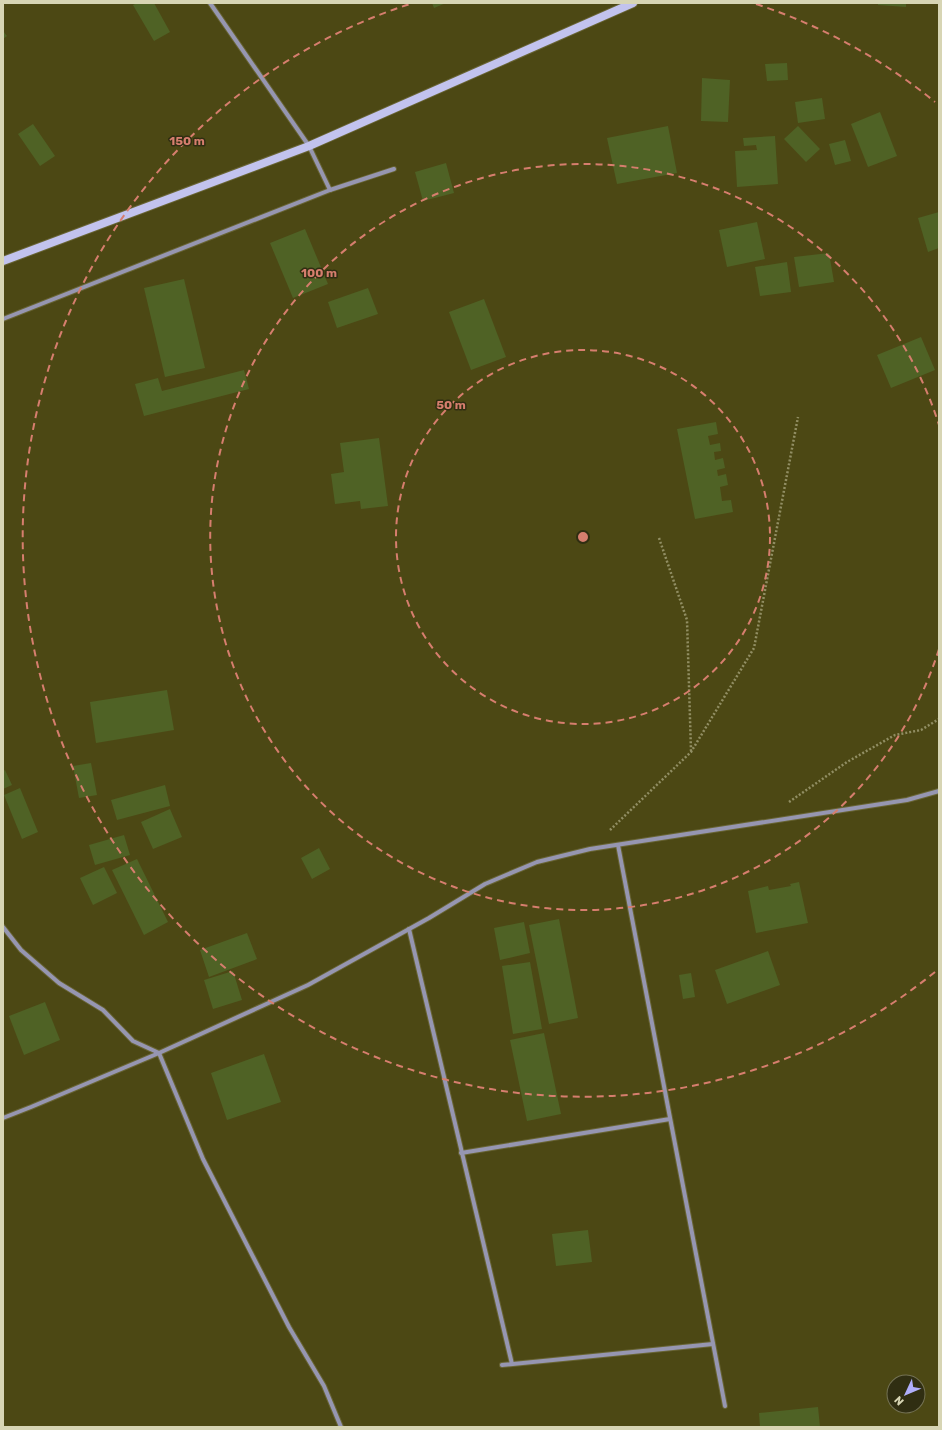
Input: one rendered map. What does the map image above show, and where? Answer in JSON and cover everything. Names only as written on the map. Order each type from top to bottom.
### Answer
[{"type":"street","points":[[210,3],[309,146],[330,190]]},
{"type":"street","points":[[3,261],[309,146],[633,3]]},
{"type":"street","points":[[3,319],[330,190],[394,169]]},
{"type":"street","points":[[3,1118],[159,1053],[308,985],[409,929],[491,881],[537,862],[590,849],[907,800],[939,791]]},
{"type":"street","points":[[618,845],[725,1406]]},
{"type":"street","points":[[3,927],[21,950],[59,983],[103,1010],[133,1041],[159,1053],[203,1159],[290,1327],[324,1386],[341,1427]]},
{"type":"street","points":[[409,929],[512,1364]]},
{"type":"street","points":[[461,1153],[670,1119]]},
{"type":"street","points":[[502,1365],[713,1344]]},
{"type":"path","points":[[590,849],[692,752],[754,648],[798,417]]},
{"type":"path","points":[[659,538],[687,620],[692,752]]},
{"type":"path","points":[[784,806],[847,762],[895,735],[922,730],[939,719]]},
{"type":"building","points":[[137,3],[154,3],[170,32],[154,41],[133,5]]},
{"type":"building","points":[[432,3],[446,3],[434,8]]},
{"type":"building","points":[[878,3],[906,3],[906,7],[878,5]]},
{"type":"building","points":[[3,31],[7,36],[3,39]]},
{"type":"building","points":[[787,63],[788,80],[767,81],[765,64]]},
{"type":"building","points":[[702,78],[730,80],[728,122],[701,121]]},
{"type":"building","points":[[822,98],[825,119],[798,123],[795,102]]},
{"type":"building","points":[[880,112],[897,156],[868,167],[851,124]]},
{"type":"building","points":[[33,124],[55,156],[40,166],[18,134]]},
{"type":"building","points":[[668,126],[677,173],[617,184],[607,138]]},
{"type":"building","points":[[798,126],[820,149],[806,162],[784,139]]},
{"type":"building","points":[[775,136],[778,184],[737,187],[735,151],[757,150],[756,145],[744,146],[743,138]]},
{"type":"building","points":[[845,140],[851,161],[835,165],[829,144]]},
{"type":"building","points":[[446,163],[454,193],[423,201],[415,172]]},
{"type":"building","points":[[939,212],[939,248],[928,252],[918,218]]},
{"type":"building","points":[[757,222],[765,259],[727,267],[719,230]]},
{"type":"building","points":[[305,229],[328,284],[293,298],[270,243]]},
{"type":"building","points":[[829,253],[834,282],[799,287],[794,257]]},
{"type":"building","points":[[787,262],[791,292],[760,296],[755,267]]},
{"type":"building","points":[[184,279],[205,368],[165,377],[144,288]]},
{"type":"building","points":[[368,288],[378,314],[337,328],[328,302]]},
{"type":"building","points":[[484,299],[506,357],[471,370],[449,312]]},
{"type":"building","points":[[921,337],[935,370],[891,388],[877,355]]},
{"type":"building","points":[[244,370],[249,389],[144,416],[135,384],[158,378],[162,391]]},
{"type":"building","points":[[716,422],[718,434],[708,436],[710,445],[720,443],[721,451],[714,452],[715,460],[723,458],[725,468],[717,470],[718,476],[726,474],[728,485],[720,487],[722,501],[731,500],[733,512],[695,519],[677,429]]},
{"type":"building","points":[[379,438],[388,506],[361,509],[360,501],[335,504],[331,474],[344,472],[340,443]]},
{"type":"building","points":[[167,690],[174,730],[96,743],[90,702]]},
{"type":"building","points":[[91,763],[97,795],[79,798],[73,766]]},
{"type":"building","points":[[5,770],[12,785],[3,789],[3,771]]},
{"type":"building","points":[[165,785],[170,806],[117,820],[111,800]]},
{"type":"building","points":[[20,788],[38,832],[22,839],[4,795]]},
{"type":"building","points":[[170,809],[182,837],[153,849],[141,822]]},
{"type":"building","points":[[124,835],[130,855],[95,865],[89,845]]},
{"type":"building","points":[[319,848],[330,869],[312,879],[301,858]]},
{"type":"building","points":[[137,859],[168,922],[144,935],[112,870]]},
{"type":"building","points":[[104,867],[117,893],[93,905],[80,878]]},
{"type":"building","points":[[799,882],[808,923],[756,933],[748,891],[768,886],[769,890],[791,886],[790,884]]},
{"type":"building","points":[[559,919],[578,1018],[549,1024],[529,925]]},
{"type":"building","points":[[524,922],[530,953],[500,960],[494,928]]},
{"type":"building","points":[[247,933],[257,959],[209,977],[200,950]]},
{"type":"building","points":[[768,951],[780,985],[727,1004],[715,970]]},
{"type":"building","points":[[530,962],[542,1029],[513,1034],[502,966]]},
{"type":"building","points":[[233,971],[242,1000],[213,1009],[204,980]]},
{"type":"building","points":[[691,973],[695,997],[683,999],[679,975]]},
{"type":"building","points":[[45,1002],[60,1040],[24,1055],[9,1016]]},
{"type":"building","points":[[544,1033],[561,1114],[527,1121],[510,1040]]},
{"type":"building","points":[[264,1054],[281,1102],[227,1120],[211,1073]]},
{"type":"building","points":[[588,1230],[592,1262],[556,1266],[552,1234]]},
{"type":"building","points":[[818,1407],[820,1427],[760,1427],[759,1413]]}]
